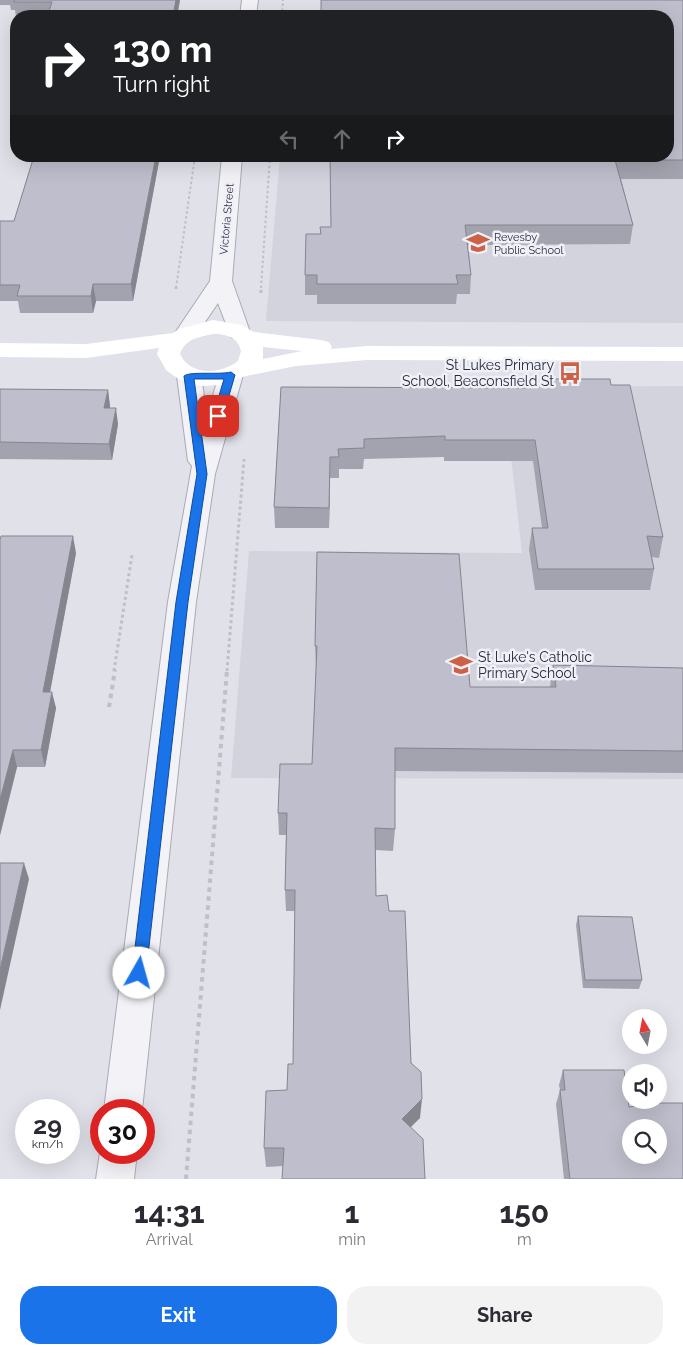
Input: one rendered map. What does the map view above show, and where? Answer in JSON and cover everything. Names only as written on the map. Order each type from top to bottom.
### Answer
[{"type":"main road","points":[[0,350],[86,351],[181,336],[212,327],[243,335],[367,353]]},
{"type":"main road","points":[[236,372],[254,354],[253,345],[243,335]]},
{"type":"main road","points":[[180,370],[168,355],[170,347],[181,336]]},
{"type":"main road","points":[[86,351],[210,378],[296,359],[367,353],[683,354]]},
{"type":"street","name":"Victoria Street","points":[[231,162],[221,281],[243,335]]},
{"type":"street","name":"Victoria Street","points":[[181,336],[221,281]]},
{"type":"street","points":[[180,370],[202,474]]},
{"type":"street","points":[[124,1099],[182,602],[202,474],[236,372]]},
{"type":"street","points":[[115,1179],[117,1164]]},
{"type":"path","points":[[175,297],[194,162]]},
{"type":"path","points":[[261,295],[270,162]]},
{"type":"path","points":[[186,1179],[245,449]]},
{"type":"path","points":[[109,706],[132,554]]},
{"type":"shaded area","name":"Revesby Public School","points":[[674,160],[683,166],[683,323],[266,321],[279,162],[674,162]]},
{"type":"shaded area","name":"St Luke's Catholic Primary School","points":[[683,386],[683,779],[231,778],[249,551],[522,553],[503,387]]},
{"type":"building","points":[[14,0],[176,0],[174,10],[49,10],[52,2],[14,2]]},
{"type":"building","points":[[321,0],[683,0],[683,160],[674,160],[674,10],[321,10]]},
{"type":"building","points":[[32,162],[155,162],[131,284],[93,284],[91,296],[17,296],[20,285],[0,285],[0,221],[14,221]]},
{"type":"building","points":[[330,162],[616,162],[633,225],[465,225],[471,275],[456,275],[458,284],[317,284],[317,275],[305,275],[306,234],[321,234],[320,227],[331,227]]},
{"type":"building","points":[[546,379],[610,379],[611,385],[630,385],[663,537],[647,536],[654,569],[538,569],[532,528],[548,528],[535,440],[445,440],[445,436],[364,439],[364,448],[338,449],[339,457],[330,457],[329,508],[274,507],[281,387],[528,388],[528,384],[546,385]]},
{"type":"building","points":[[0,389],[108,390],[104,408],[116,408],[109,444],[0,442]]},
{"type":"building","points":[[1,536],[73,536],[43,692],[52,692],[41,750],[13,750],[0,800],[0,540]]},
{"type":"building","points":[[317,552],[459,554],[470,687],[556,687],[553,665],[683,668],[683,751],[395,748],[395,829],[375,828],[376,896],[387,895],[389,911],[405,911],[411,1063],[421,1072],[422,1099],[402,1119],[423,1139],[425,1179],[282,1179],[284,1148],[264,1148],[266,1091],[287,1090],[288,1064],[293,1064],[295,890],[285,890],[287,813],[278,813],[280,764],[312,764],[317,646],[315,646]]},
{"type":"building","points":[[0,863],[24,863],[0,970]]},
{"type":"building","points":[[578,916],[632,917],[642,980],[585,980]]},
{"type":"building","points":[[563,1070],[622,1070],[622,1109],[667,1109],[667,1103],[683,1103],[683,1179],[570,1179],[560,1090],[565,1090]]},
{"type":"place","name":"Revesby Public School","points":[[478,243]]},
{"type":"place","name":"St Lukes Primary School, Beaconsfield St","points":[[570,373]]},
{"type":"place","name":"St Luke's Catholic Primary School","points":[[461,665]]},
{"type":"route","points":[[139,973],[182,602],[202,474],[193,392],[189,376],[217,378],[231,375],[218,416]]}]
